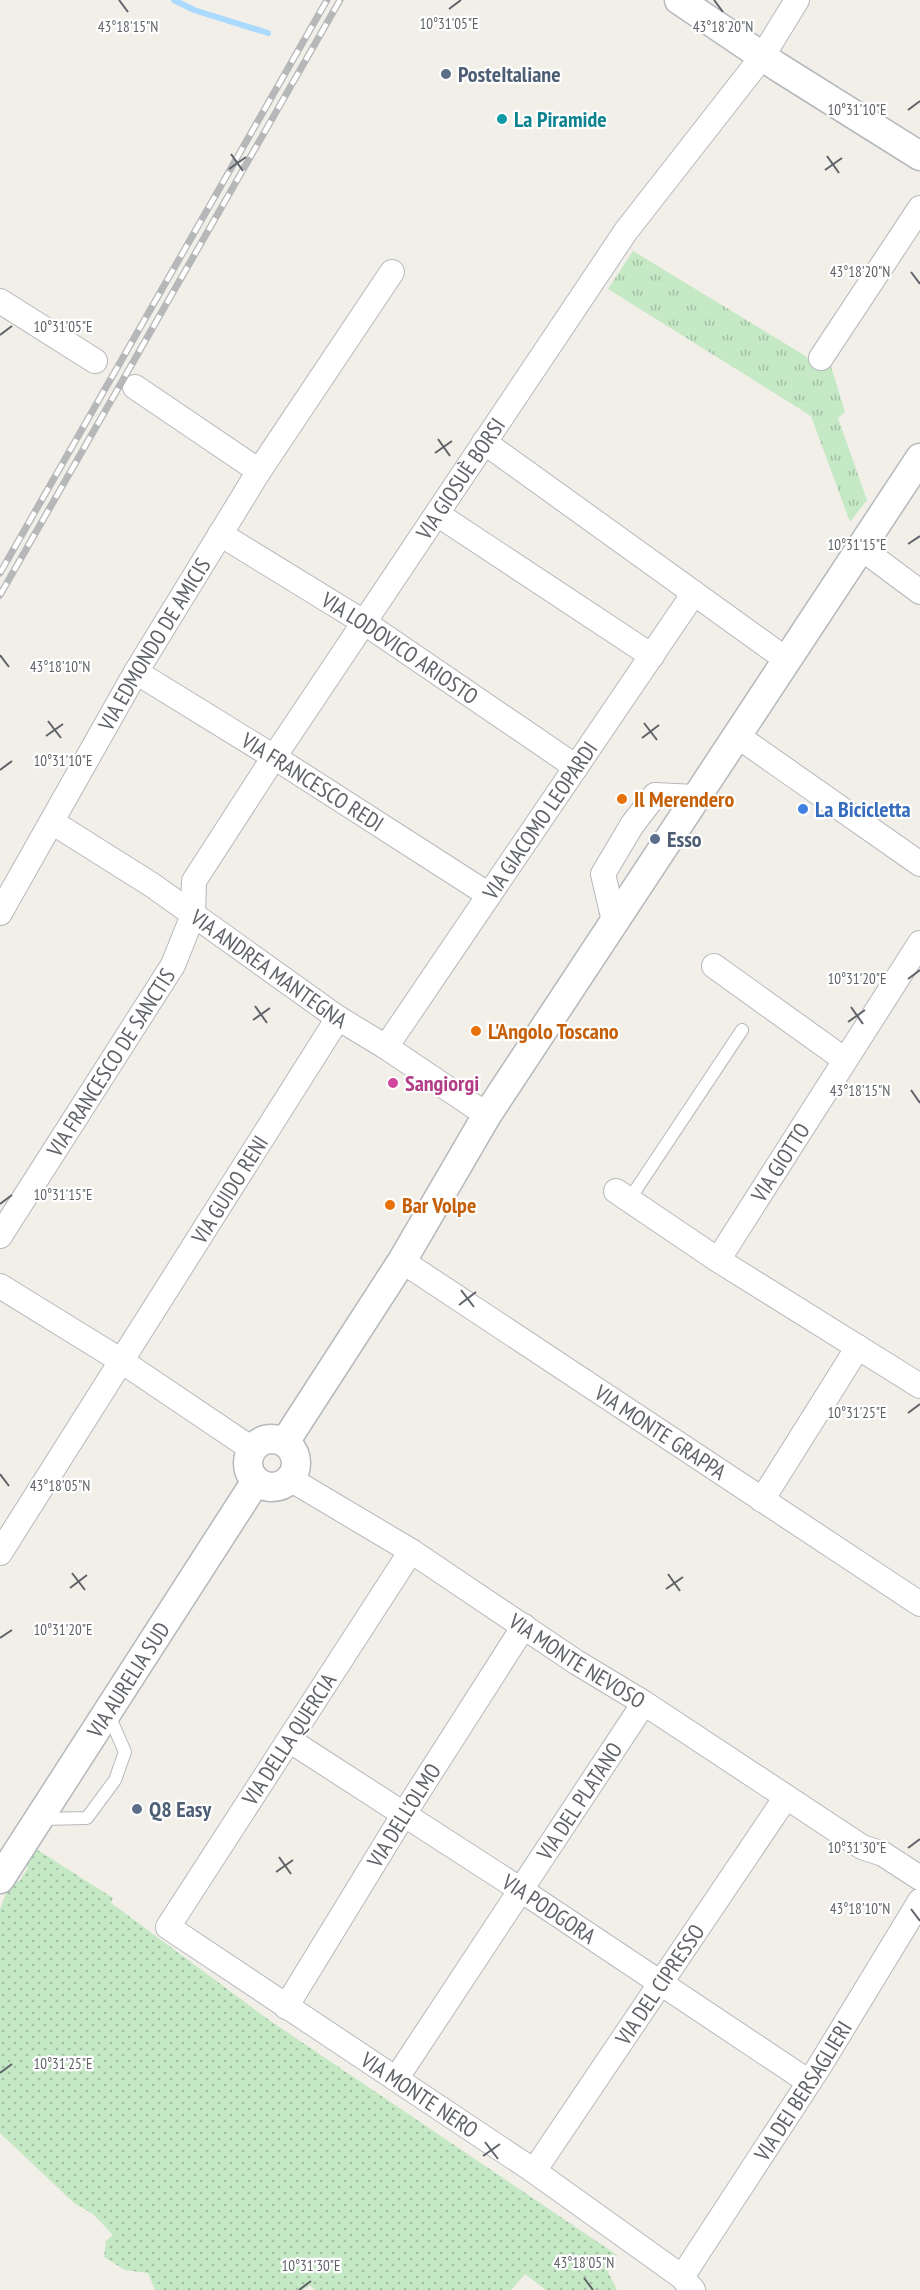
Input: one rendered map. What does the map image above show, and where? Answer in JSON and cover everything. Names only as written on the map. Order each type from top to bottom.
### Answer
[{"type":"street","points":[[679,0],[762,57],[920,156]]},
{"type":"street","name":"VIA GIOSUÈ BORSI","points":[[193,915],[194,881],[274,757],[626,231],[762,57],[797,0]]},
{"type":"street","points":[[821,358],[920,208]]},
{"type":"street","name":"VIA EDMONDO DE AMICIS","points":[[0,913],[136,672],[220,534],[259,471],[392,272]]},
{"type":"street","points":[[0,300],[95,361]]},
{"type":"street","points":[[135,387],[259,471]]},
{"type":"street","points":[[484,442],[787,660]]},
{"type":"street","points":[[285,1442],[402,1261],[487,1115],[920,458]]},
{"type":"street","points":[[437,514],[652,656]]},
{"type":"street","name":"VIA LODOVICO ARIOSTO","points":[[220,534],[364,623],[576,767]]},
{"type":"street","points":[[861,548],[920,592]]},
{"type":"street","name":"VIA GIACOMO LEOPARDI","points":[[386,1047],[694,593]]},
{"type":"street","name":"VIA FRANCESCO REDI","points":[[136,672],[274,757],[489,895]]},
{"type":"street","points":[[736,735],[920,864]]},
{"type":"street","points":[[614,921],[603,874],[633,825],[655,795],[696,797]]},
{"type":"street","name":"VIA ANDREA MANTEGNA","points":[[52,822],[152,885],[338,1018],[386,1047],[487,1115]]},
{"type":"street","name":"VIA FRANCESCO DE SANCTIS","points":[[0,1236],[173,965],[193,915]]},
{"type":"street","name":"VIA GIOTTO","points":[[718,1260],[920,943]]},
{"type":"street","points":[[714,966],[845,1060]]},
{"type":"street","name":"VIA GUIDO RENI","points":[[0,1553],[338,1018]]},
{"type":"street","points":[[623,1196],[718,1260],[920,1386]]},
{"type":"street","name":"VIA MONTE GRAPPA","points":[[402,1261],[920,1604]]},
{"type":"street","points":[[0,1286],[120,1360],[252,1449]]},
{"type":"street","points":[[762,1500],[858,1347]]},
{"type":"street","points":[[277,1439],[285,1442],[293,1450],[296,1458],[296,1466],[290,1479],[277,1486],[266,1486],[256,1481],[249,1469],[248,1460],[252,1449],[264,1440],[277,1439]]},
{"type":"street","name":"VIA MONTE NEVOSO","points":[[290,1479],[411,1551],[576,1662],[644,1703],[862,1847],[883,1854],[920,1878]]},
{"type":"street","name":"VIA AURELIA SUD","points":[[0,1880],[256,1481]]},
{"type":"street","name":"VIA DELLA QUERCIA","points":[[168,1927],[411,1551]]},
{"type":"street","name":"VIA DELL'OLMO","points":[[286,2007],[404,1814],[524,1626]]},
{"type":"street","name":"VIA DEL PLATANO","points":[[396,2079],[644,1703]]},
{"type":"street","name":"VIA PODGORA","points":[[289,1740],[521,1890],[808,2082]]},
{"type":"street","name":"VIA DEL CIPRESSO","points":[[534,2171],[786,1797]]},
{"type":"street","name":"VIA MONTE NEVOSO","points":[[862,1847],[876,1866],[920,1894]]},
{"type":"street","name":"VIA DEI BERSAGLIERI","points":[[687,2283],[920,1901]]},
{"type":"street","name":"VIA MONTE NERO","points":[[168,1927],[534,2171],[687,2283]]},
{"type":"lane","points":[[623,1196],[742,1030]]},
{"type":"lane","points":[[41,1819],[87,1818],[115,1780],[125,1752],[108,1713]]},
{"type":"green space","points":[[633,251],[804,355],[820,370],[829,360],[845,412],[838,418],[867,500],[850,522],[811,416],[608,289]]},
{"type":"green space","points":[[36,1849],[113,1898],[111,1903],[269,2020],[617,2255],[608,2272],[617,2290],[546,2290],[525,2274],[511,2290],[315,2290],[310,2285],[303,2290],[155,2290],[148,2273],[125,2270],[104,2257],[106,2241],[113,2235],[93,2214],[74,2203],[0,2133],[0,1909],[9,1886],[15,1879],[19,1882],[28,1868],[26,1863]]},
{"type":"waterway","points":[[174,0],[194,10],[268,33]]},
{"type":"railway","points":[[0,573],[327,0]]},
{"type":"railway","points":[[0,595],[340,0]]},
{"type":"place","name":"PosteItaliane","points":[[446,74]]},
{"type":"place","name":"La Piramide","points":[[502,119]]},
{"type":"place","name":"Il Merendero","points":[[622,799]]},
{"type":"place","name":"La Bicicletta","points":[[803,809]]},
{"type":"place","name":"Esso","points":[[655,839]]},
{"type":"place","name":"L'Angolo Toscano","points":[[476,1031]]},
{"type":"place","name":"Sangiorgi","points":[[393,1083]]},
{"type":"place","name":"Bar Volpe","points":[[390,1205]]},
{"type":"place","name":"Q8 Easy","points":[[137,1809]]}]
